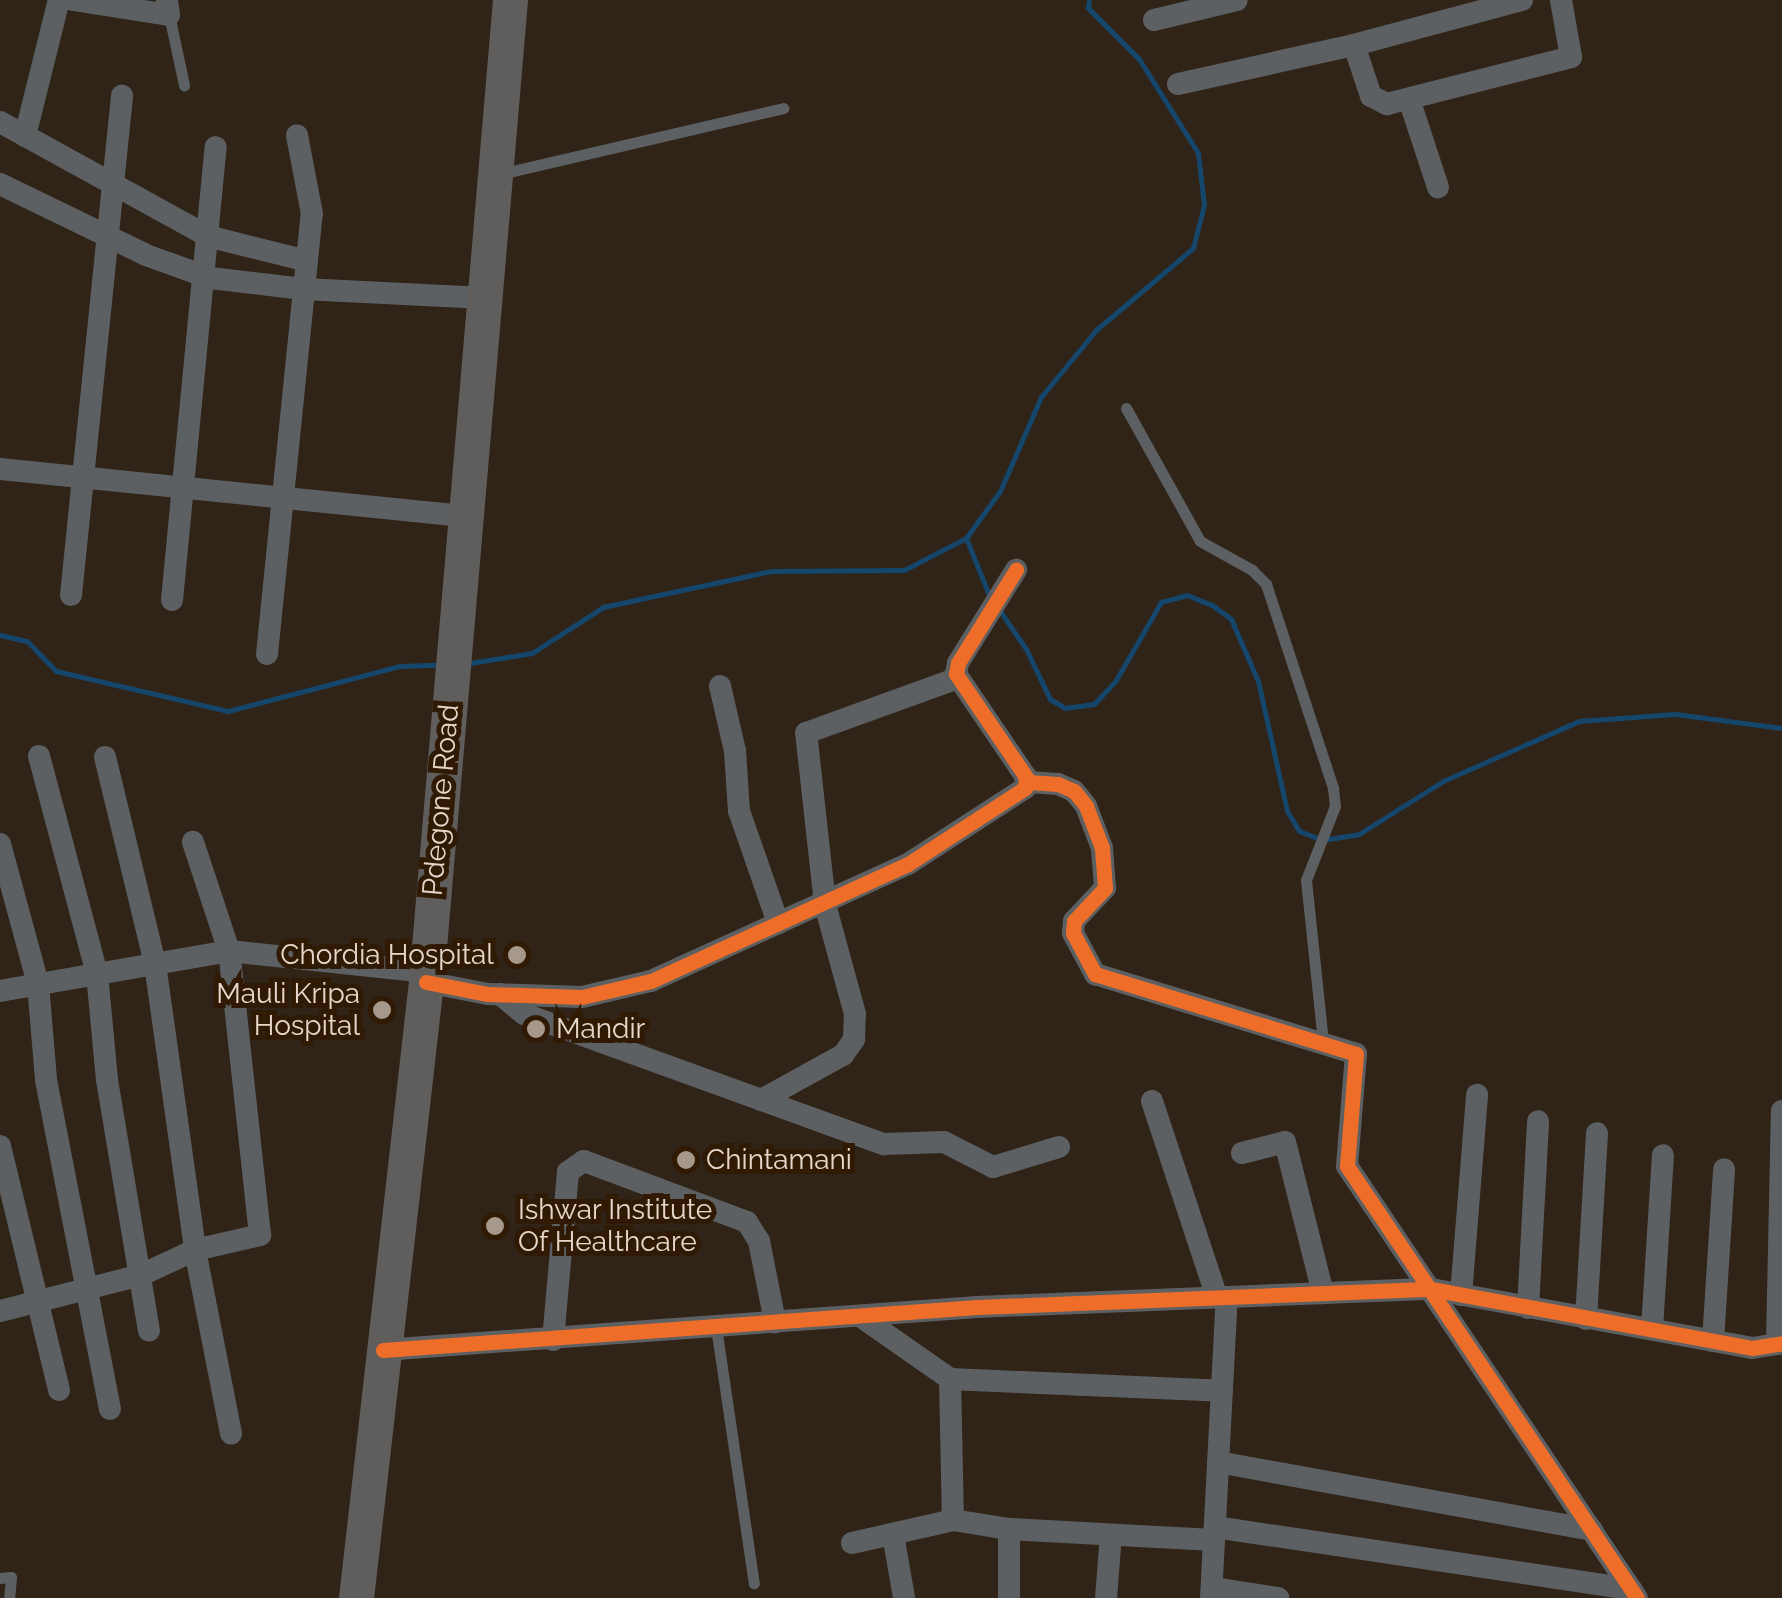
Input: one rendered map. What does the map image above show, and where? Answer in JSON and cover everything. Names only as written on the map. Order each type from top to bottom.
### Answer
[{"type":"highway","name":"Pdegone Road","points":[[356,1598],[426,977],[510,0]]},
{"type":"street","points":[[25,136],[59,0]]},
{"type":"street","points":[[73,0],[168,8]]},
{"type":"street","points":[[1154,20],[1236,0]]},
{"type":"street","points":[[1178,84],[1354,45],[1522,0]]},
{"type":"street","points":[[1354,45],[1371,96],[1387,104],[1571,57],[1561,0]]},
{"type":"street","points":[[71,595],[122,96]]},
{"type":"street","points":[[1409,98],[1438,188]]},
{"type":"street","points":[[0,122],[207,236],[307,260]]},
{"type":"street","points":[[268,654],[312,214],[297,135]]},
{"type":"street","points":[[172,600],[180,486],[216,148]]},
{"type":"street","points":[[0,184],[106,236],[204,276],[303,289],[484,298]]},
{"type":"street","points":[[0,469],[466,516]]},
{"type":"street","points":[[1011,579],[958,663],[958,678],[1028,782]]},
{"type":"street","points":[[760,1100],[843,1055],[854,1039],[855,1014],[825,904],[806,733],[958,678]]},
{"type":"street","points":[[720,686],[733,743],[739,811],[778,923]]},
{"type":"street","points":[[39,756],[97,974],[107,1080],[149,1330]]},
{"type":"street","points":[[105,757],[155,964],[195,1250],[231,1433]]},
{"type":"street","points":[[0,991],[229,952],[426,977],[500,994],[582,997],[651,982],[908,864],[1026,788],[1028,782]]},
{"type":"street","points":[[1028,782],[1058,784],[1074,791],[1086,806],[1102,848],[1105,888],[1074,921],[1072,933],[1095,974],[1356,1054],[1347,1166],[1634,1593]]},
{"type":"street","points":[[0,1311],[140,1274],[195,1250],[260,1236],[229,952],[193,842]]},
{"type":"street","points":[[0,844],[38,984],[46,1080],[110,1408]]},
{"type":"street","points":[[500,994],[524,1014],[884,1144],[944,1142],[993,1167],[1059,1146]]},
{"type":"street","points":[[1462,1295],[1477,1096]]},
{"type":"street","points":[[1152,1102],[1222,1297],[1222,1391],[1212,1593],[1278,1598]]},
{"type":"street","points":[[383,1350],[860,1316],[1431,1289],[1752,1348],[1780,1343],[1782,1111]]},
{"type":"street","points":[[1528,1308],[1538,1121]]},
{"type":"street","points":[[1586,1318],[1597,1133]]},
{"type":"street","points":[[1242,1154],[1285,1142],[1323,1294]]},
{"type":"street","points":[[0,1146],[4,1176],[59,1390]]},
{"type":"street","points":[[1652,1329],[1663,1155]]},
{"type":"street","points":[[553,1340],[568,1172],[578,1162],[590,1162],[748,1222],[759,1241],[775,1322]]},
{"type":"street","points":[[1713,1341],[1724,1169]]},
{"type":"street","points":[[860,1316],[950,1379],[1222,1391]]},
{"type":"street","points":[[950,1379],[953,1520]]},
{"type":"street","points":[[1218,1462],[1592,1530]]},
{"type":"street","points":[[852,1543],[953,1520],[1009,1529],[1215,1534],[1634,1593]]},
{"type":"street","points":[[1009,1529],[1009,1598]]},
{"type":"street","points":[[893,1534],[904,1598]]},
{"type":"street","points":[[1106,1598],[1111,1534]]},
{"type":"lane","points":[[168,8],[184,84]]},
{"type":"lane","points":[[495,175],[784,108]]},
{"type":"lane","points":[[1126,408],[1200,541],[1252,570],[1266,584],[1333,788],[1336,806],[1308,870],[1305,894],[1323,1043]]},
{"type":"lane","points":[[716,1327],[754,1582]]},
{"type":"lane","points":[[0,1578],[11,1577],[8,1598]]},
{"type":"waterway","points":[[464,664],[532,653],[603,607],[771,571],[904,570],[966,538],[1000,491],[1041,397],[1096,330],[1193,248],[1204,205],[1198,153],[1139,59],[1088,8],[1089,0]]},
{"type":"waterway","points":[[966,538],[991,600]]},
{"type":"waterway","points":[[998,608],[1026,649],[1050,699],[1065,708],[1094,704],[1116,680],[1161,602],[1187,595],[1212,605],[1231,619],[1258,681],[1287,811],[1299,831],[1322,840],[1359,834],[1443,781],[1579,721],[1675,714],[1782,728]]},
{"type":"waterway","points":[[0,635],[27,641],[56,671],[228,711],[400,666],[438,665]]},
{"type":"cycle path","points":[[426,982],[488,994],[582,997],[651,981],[908,864],[1025,788],[1026,777],[956,674],[958,663],[1016,570]]},
{"type":"cycle path","points":[[1028,782],[1058,784],[1074,791],[1086,806],[1102,848],[1105,888],[1074,921],[1073,933],[1095,974],[1356,1054],[1347,1166],[1637,1598]]},
{"type":"cycle path","points":[[383,1350],[977,1307],[1431,1289],[1752,1348],[1782,1343]]},
{"type":"place","name":"Chordia Hospital","points":[[517,955]]},
{"type":"place","name":"Mauli Kripa Hospital","points":[[382,1010]]},
{"type":"place","name":"Mandir","points":[[536,1029]]},
{"type":"place","name":"Chintamani","points":[[686,1160]]},
{"type":"place","name":"Ishwar Institute Of Healthcare","points":[[495,1226]]}]
